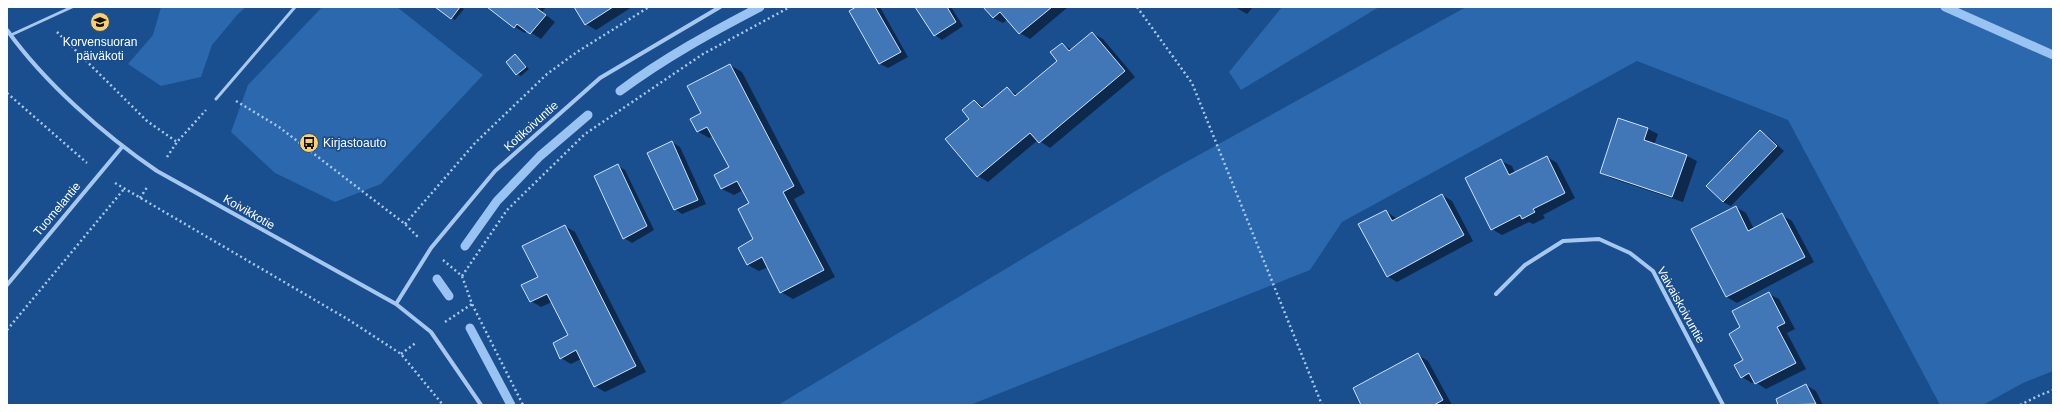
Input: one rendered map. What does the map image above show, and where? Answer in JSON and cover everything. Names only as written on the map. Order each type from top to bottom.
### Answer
[{"type":"street","name":"Kotikoivuntie","points":[[396,304],[431,248],[495,172],[600,78],[720,7]]},
{"type":"street","name":"Koivikkotie","points":[[7,30],[37,68],[122,147],[157,171],[396,304],[431,332],[481,405]]},
{"type":"street","name":"Tuomelantie","points":[[7,285],[122,147]]},
{"type":"street","name":"Vaivaiskoivuntie","points":[[1496,294],[1525,265],[1563,241],[1599,239],[1630,253],[1653,271],[1723,405]]},
{"type":"lane","points":[[11,35],[48,16],[72,7]]},
{"type":"lane","points":[[216,99],[295,7]]},
{"type":"path","points":[[405,224],[475,143],[547,74],[577,52],[649,7]]},
{"type":"path","points":[[462,276],[507,210],[585,134],[703,54],[790,7]]},
{"type":"path","points":[[1137,7],[1192,83],[1322,405]]},
{"type":"path","points":[[48,16],[58,33],[146,121],[177,142],[216,99],[235,101],[278,126],[405,224],[462,276],[472,304],[523,405]]},
{"type":"path","points":[[7,93],[99,174],[349,320],[401,354],[443,405]]},
{"type":"path","points":[[7,330],[124,189]]},
{"type":"path","points":[[2020,405],[2053,390]]},
{"type":"shaded area","points":[[161,7],[246,7],[238,14],[212,45],[201,77],[161,86],[128,64],[153,35]]},
{"type":"shaded area","points":[[322,7],[397,7],[483,75],[381,184],[335,202],[275,173],[231,132],[248,85]]},
{"type":"shaded area","points":[[1282,7],[1379,7],[1241,90],[1229,72]]},
{"type":"shaded area","points":[[1466,7],[2053,7],[2053,371],[2023,383],[1983,405],[1940,405],[1788,120],[1637,61],[1342,222],[1310,270],[970,405],[778,405],[1159,177]]},
{"type":"building","points":[[435,7],[460,7],[451,19]]},
{"type":"building","points":[[487,7],[535,7],[546,15],[530,34],[517,24],[514,28]]},
{"type":"building","points":[[574,7],[613,7],[585,25]]},
{"type":"building","points":[[856,7],[875,7],[901,52],[879,64],[849,11]]},
{"type":"building","points":[[915,7],[947,7],[956,22],[934,36]]},
{"type":"building","points":[[983,7],[1052,7],[1019,34],[1000,12],[993,18]]},
{"type":"building","points":[[1092,32],[1125,71],[1039,143],[1030,133],[977,177],[945,139],[969,119],[962,110],[974,100],[982,108],[1007,87],[1015,96],[1057,61],[1050,52],[1062,43],[1069,51]]},
{"type":"building","points":[[515,54],[526,67],[516,75],[506,62]]},
{"type":"building","points":[[730,64],[794,186],[783,192],[824,270],[780,293],[762,257],[747,265],[738,248],[753,239],[738,209],[749,203],[737,181],[721,189],[714,175],[729,167],[707,127],[697,132],[690,119],[701,113],[687,86]]},
{"type":"building","points":[[1618,118],[1648,128],[1644,140],[1687,155],[1672,197],[1600,173]]},
{"type":"building","points":[[1760,130],[1777,146],[1723,202],[1706,186]]},
{"type":"building","points":[[672,141],[698,200],[674,210],[647,153]]},
{"type":"building","points":[[1547,156],[1565,193],[1533,209],[1535,212],[1522,219],[1520,215],[1491,230],[1465,178],[1501,159],[1509,175]]},
{"type":"building","points":[[618,164],[647,226],[623,239],[594,176]]},
{"type":"building","points":[[1442,194],[1464,235],[1387,277],[1358,224],[1386,210],[1392,221]]},
{"type":"building","points":[[1736,206],[1748,231],[1782,213],[1805,257],[1726,297],[1691,229]]},
{"type":"building","points":[[565,225],[636,366],[594,387],[576,350],[560,359],[553,343],[568,335],[547,294],[530,302],[521,285],[538,277],[522,246]]},
{"type":"building","points":[[1769,292],[1785,323],[1777,327],[1796,363],[1755,384],[1749,373],[1741,378],[1734,365],[1743,360],[1729,334],[1740,327],[1732,311]]},
{"type":"building","points":[[1418,353],[1443,400],[1434,405],[1361,405],[1353,388]]},
{"type":"building","points":[[1806,384],[1816,404],[1778,405],[1776,399]]},
{"type":"waterway","points":[[620,91],[671,57],[760,7]]},
{"type":"waterway","points":[[1945,7],[2053,55]]},
{"type":"waterway","points":[[465,246],[497,201],[540,156],[588,115]]},
{"type":"waterway","points":[[437,279],[449,296]]},
{"type":"waterway","points":[[470,328],[511,405]]},
{"type":"place","name":"Korvensuoran päiväkoti","points":[[100,22]]},
{"type":"place","name":"Kirjastoauto","points":[[309,143]]}]
